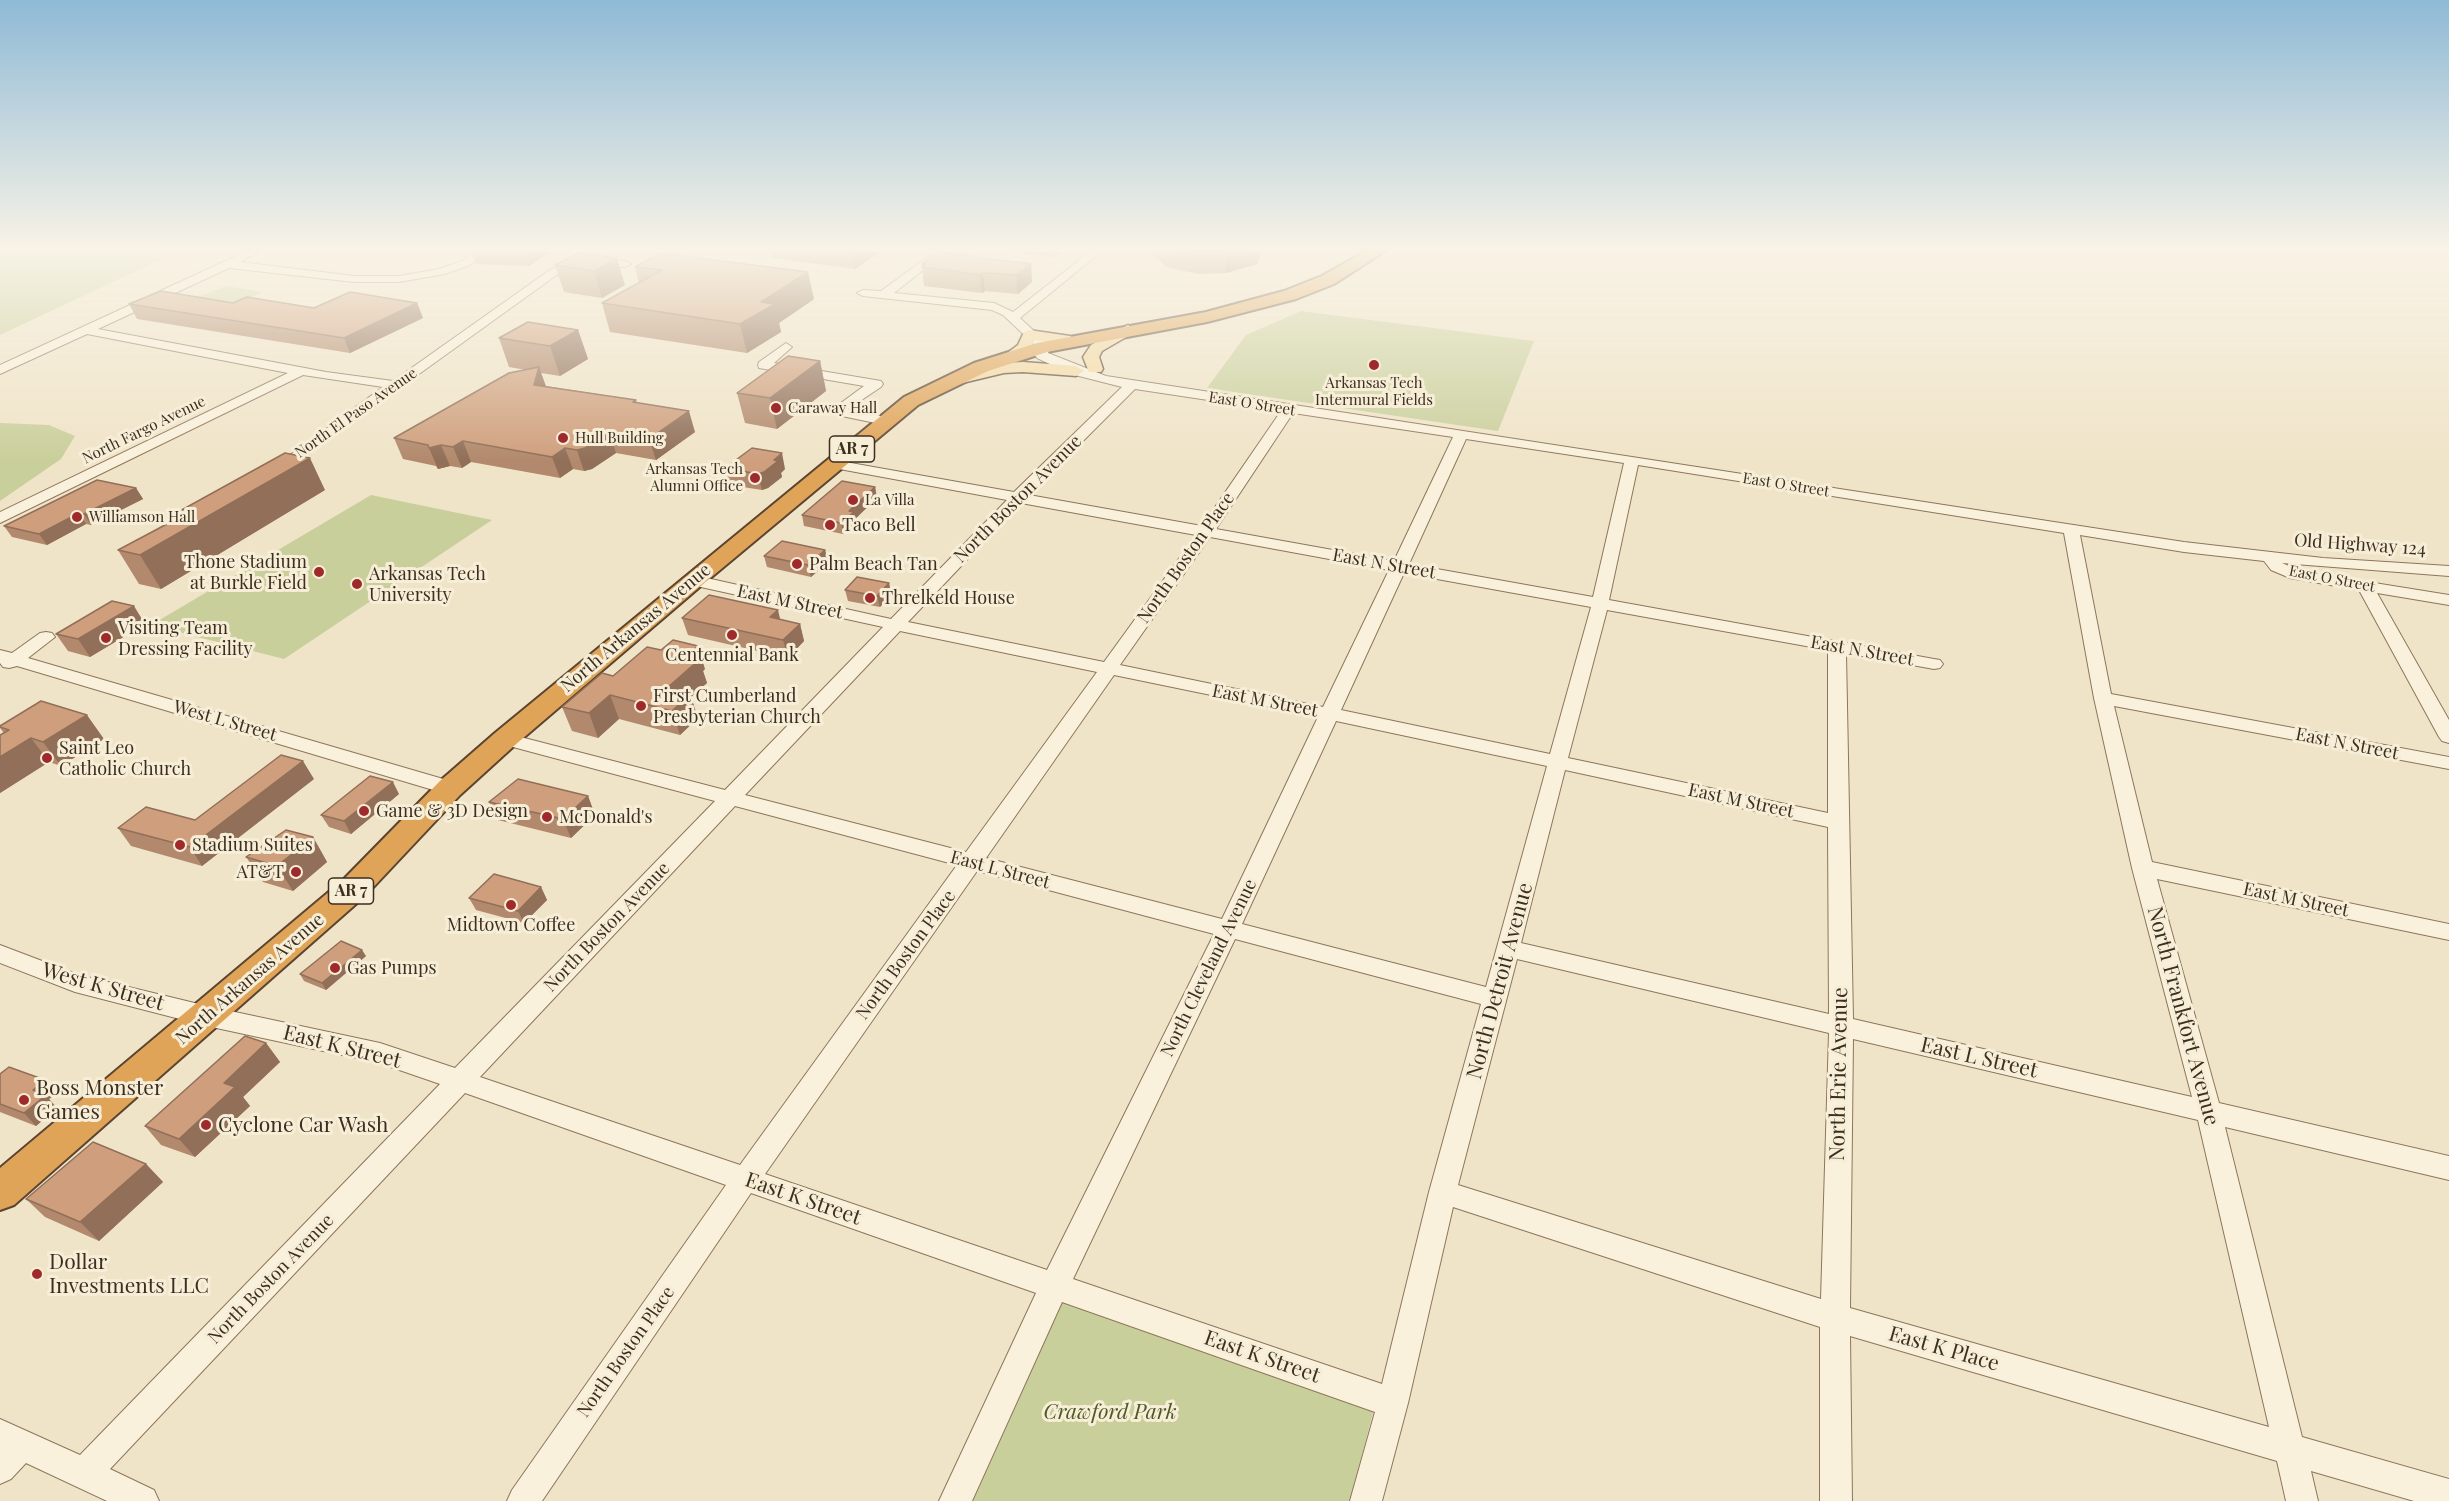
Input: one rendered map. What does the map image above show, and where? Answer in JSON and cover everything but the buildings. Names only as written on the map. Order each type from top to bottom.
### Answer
[{"type":"highway","name":"North Arkansas Avenue","points":[[0,1192],[354,888],[450,788],[505,739],[693,580],[911,401],[950,381],[1043,347],[1182,321]]},
{"type":"main road","points":[[1095,369],[1091,357],[1096,348],[1128,330]]},
{"type":"main road","points":[[1012,357],[1024,347],[1029,335],[1070,341]]},
{"type":"main road","points":[[950,381],[988,371],[1023,367],[1076,371]]},
{"type":"street","points":[[0,370],[104,321]]},
{"type":"street","name":"North El Paso Avenue","points":[[289,461],[485,321]]},
{"type":"street","points":[[1016,321],[1043,347]]},
{"type":"street","points":[[85,330],[367,383],[395,385]]},
{"type":"street","points":[[786,347],[764,364],[876,384],[837,411],[885,421]]},
{"type":"street","name":"East O Street","points":[[1125,383],[1059,351],[1043,347],[1041,355],[1076,371],[1125,383],[2071,530],[2269,557],[2277,567],[2296,575],[2449,600]]},
{"type":"street","name":"North Fargo Avenue","points":[[0,518],[303,371]]},
{"type":"street","name":"North Boston Avenue","points":[[84,1474],[1125,383]]},
{"type":"street","name":"North Boston Place","points":[[523,1501],[745,1180],[1206,531],[1289,409]]},
{"type":"street","name":"North Cleveland Avenue","points":[[955,1501],[1055,1285],[1228,929],[1461,435]]},
{"type":"street","name":"North Detroit Avenue","points":[[1366,1501],[1393,1403],[1443,1192],[1600,603],[1632,460]]},
{"type":"street","name":"East N Street","points":[[834,464],[1934,664]]},
{"type":"street","name":"North Frankfort Avenue","points":[[2071,530],[2103,698],[2143,868],[2209,1113],[2302,1501]]},
{"type":"street","name":"Old Highway 124","points":[[2269,557],[2374,567],[2449,571]]},
{"type":"street","name":"East M Street","points":[[693,580],[896,625],[1838,822]]},
{"type":"street","points":[[2365,586],[2449,736]]},
{"type":"street","points":[[5,660],[46,637]]},
{"type":"street","name":"North Erie Avenue","points":[[1836,1501],[1835,1318],[1841,1026],[1837,646]]},
{"type":"street","name":"West L Street","points":[[5,660],[450,788]]},
{"type":"street","name":"East N Street","points":[[2103,698],[2449,763]]},
{"type":"street","name":"East L Street","points":[[505,739],[1496,999]]},
{"type":"street","name":"East M Street","points":[[2143,868],[2449,932]]},
{"type":"street","name":"East L Street","points":[[1509,949],[2449,1168]]},
{"type":"street","name":"West K Street","points":[[0,954],[75,983],[207,1016]]},
{"type":"street","name":"East K Street","points":[[207,1016],[380,1053],[1393,1403]]},
{"type":"street","name":"East K Place","points":[[1443,1192],[1835,1318],[2449,1495]]},
{"type":"street","points":[[0,1468],[11,1440],[143,1501]]},
{"type":"green space","points":[[0,321],[30,321],[0,335]]},
{"type":"green space","name":"Arkansas Tech Intermural Fields","points":[[1278,321],[1379,321],[1534,341],[1498,431],[1207,388],[1246,335]]},
{"type":"green space","points":[[0,423],[49,425],[75,436],[61,459],[0,501]]},
{"type":"green space","points":[[371,495],[492,520],[284,659],[151,625]]},
{"type":"green space","name":"Crawford Park","points":[[1062,1302],[1374,1409],[1350,1501],[970,1501]]},
{"type":"place","name":"Arkansas Tech Intermural Fields","points":[[1374,365]]},
{"type":"place","name":"Caraway Hall","points":[[776,408]]},
{"type":"place","name":"Hull Building","points":[[563,438]]},
{"type":"place","name":"Arkansas Tech Alumni Office","points":[[755,478]]},
{"type":"place","name":"La Villa","points":[[853,500]]},
{"type":"place","name":"Williamson Hall","points":[[77,517]]},
{"type":"place","name":"Taco Bell","points":[[830,525]]},
{"type":"place","name":"Palm Beach Tan","points":[[797,564]]},
{"type":"place","name":"Thone Stadium at Burkle Field","points":[[319,572]]},
{"type":"place","name":"Arkansas Tech University","points":[[357,584]]},
{"type":"place","name":"Threlkeld House","points":[[870,598]]},
{"type":"place","name":"Centennial Bank","points":[[732,635]]},
{"type":"place","name":"Visiting Team Dressing Facility","points":[[106,638]]},
{"type":"place","name":"First Cumberland Presbyterian Church","points":[[641,706]]},
{"type":"place","name":"Saint Leo Catholic Church","points":[[47,758]]},
{"type":"place","name":"Game & 3D Design","points":[[364,811]]},
{"type":"place","name":"McDonald's","points":[[547,817]]},
{"type":"place","name":"Stadium Suites","points":[[180,845]]},
{"type":"place","name":"AT&T","points":[[296,872]]},
{"type":"place","name":"Midtown Coffee","points":[[511,905]]},
{"type":"place","name":"Gas Pumps","points":[[335,968]]},
{"type":"place","name":"Boss Monster Games","points":[[24,1100]]},
{"type":"place","name":"Cyclone Car Wash","points":[[206,1125]]},
{"type":"place","name":"Dollar Investments LLC","points":[[37,1274]]}]
